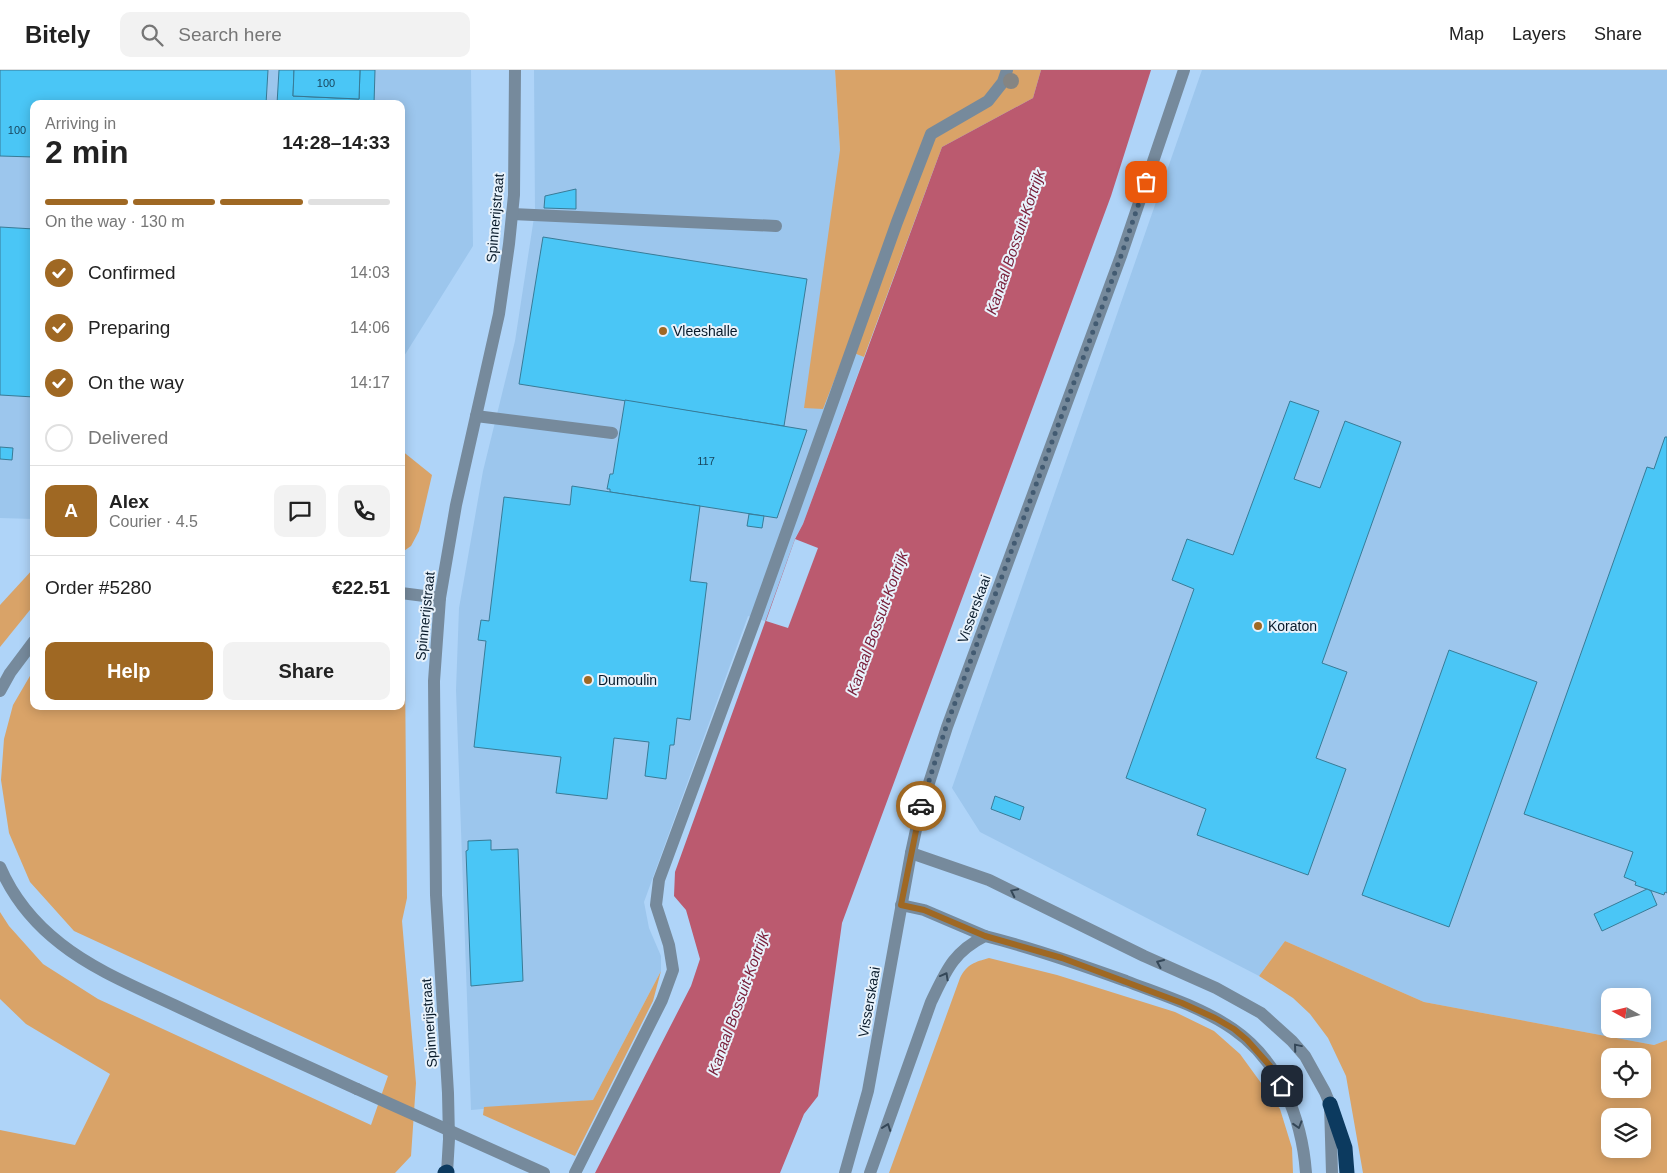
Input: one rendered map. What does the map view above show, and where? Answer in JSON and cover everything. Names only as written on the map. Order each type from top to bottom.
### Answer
[{"type":"highway","points":[[1330,1104],[1345,1148],[1347,1173]]},
{"type":"street","name":"Spinnerijstraat","points":[[446,1173],[448,1093],[436,886],[434,681],[440,598],[456,505],[499,314],[514,195],[514,70]]},
{"type":"street","points":[[575,1173],[662,1000],[673,970],[669,945],[656,905],[659,880],[927,143],[931,134],[988,101],[1003,82],[1007,70]]},
{"type":"street","name":"Visserskaai","points":[[845,1173],[868,1091],[910,853],[924,795],[946,727],[1121,256],[1184,70]]},
{"type":"street","points":[[512,214],[776,226]]},
{"type":"street","points":[[476,416],[612,433]]},
{"type":"street","points":[[405,594],[440,598]]},
{"type":"street","points":[[0,692],[10,673],[30,646]]},
{"type":"street","points":[[910,853],[989,880],[1144,956],[1241,1000],[1261,1013],[1292,1041],[1313,1068],[1330,1104],[1332,1173]]},
{"type":"street","points":[[0,867],[18,898],[30,914],[50,935],[79,957],[132,986],[544,1173]]},
{"type":"street","points":[[901,905],[924,910],[985,936],[1062,958],[1144,988],[1182,1003],[1234,1029],[1271,1067],[1291,1102],[1302,1137],[1306,1173]]},
{"type":"street","points":[[870,1173],[931,1002],[959,952],[970,943],[985,936]]},
{"type":"shaded area","points":[[0,70],[471,70],[473,246],[405,355],[405,100],[30,100],[30,519],[0,518]]},
{"type":"shaded area","points":[[534,70],[835,70],[840,150],[846,350],[864,357],[803,524],[795,538],[788,628],[748,616],[644,902],[649,928],[661,956],[661,971],[593,1100],[471,1110],[456,690],[459,608],[483,471],[515,341],[535,211]]},
{"type":"shaded area","points":[[835,70],[1041,70],[1033,98],[942,147],[864,357],[846,350],[823,409],[804,408],[840,150]]},
{"type":"shaded area","points":[[1202,70],[1667,70],[1667,1040],[1654,1045],[1617,1038],[1651,1038],[1651,988],[1601,988],[1601,1035],[1424,1002],[1285,941],[1259,976],[980,832],[952,788]]},
{"type":"shaded area","points":[[405,453],[432,475],[419,531],[411,546],[405,550]]},
{"type":"shaded area","points":[[30,572],[30,610],[0,647],[0,605]]},
{"type":"shaded area","points":[[405,668],[407,898],[402,921],[416,1083],[411,1156],[395,1173],[0,1173],[0,1130],[75,1145],[110,1074],[26,1024],[0,999],[0,912],[9,926],[43,964],[98,999],[371,1125],[388,1076],[74,931],[30,882],[9,833],[1,780],[4,739],[13,705],[30,676],[30,710],[405,710]]},
{"type":"shaded area","points":[[1285,941],[1424,1002],[1601,1035],[1601,1038],[1617,1038],[1654,1045],[1667,1040],[1667,1173],[1363,1173],[1346,1076],[1328,1038],[1310,1014],[1293,998],[1259,976]]},
{"type":"shaded area","points":[[989,958],[1057,975],[1175,1012],[1214,1031],[1240,1054],[1280,1109],[1292,1148],[1293,1173],[889,1173],[960,978],[972,964]]},
{"type":"shaded area","points":[[661,971],[653,1001],[575,1156],[483,1115],[484,1107],[593,1100]]},
{"type":"water","name":"Kanaal Bossuit-Kortrijk","points":[[1041,70],[1151,70],[1111,196],[842,923],[818,1096],[804,1114],[780,1173],[595,1173],[691,986],[700,959],[686,910],[674,896],[675,872],[795,539],[803,524],[942,147],[1033,98]]},
{"type":"pier","points":[[795,539],[818,548],[788,628],[766,621]]},
{"type":"building","points":[[0,70],[268,70],[266,100],[30,100],[30,157],[0,156]]},
{"type":"building","points":[[279,70],[294,70],[293,96],[359,99],[360,70],[375,70],[374,100],[277,100]]},
{"type":"building","points":[[294,70],[360,70],[359,99],[293,96]]},
{"type":"building","points":[[576,189],[576,209],[544,208],[545,196]]},
{"type":"building","points":[[0,227],[30,229],[30,397],[0,395]]},
{"type":"building","name":"Vleeshalle","points":[[543,237],[807,279],[784,426],[519,384]]},
{"type":"building","points":[[625,400],[807,430],[777,518],[610,492],[610,489],[607,489],[610,474],[613,474]]},
{"type":"building","name":"Koraton","points":[[1290,401],[1319,411],[1294,479],[1320,488],[1345,421],[1401,442],[1322,663],[1347,672],[1316,758],[1346,769],[1308,875],[1197,835],[1206,809],[1126,778],[1194,589],[1172,580],[1187,539],[1233,555]]},
{"type":"building","points":[[1665,437],[1667,437],[1667,893],[1665,892],[1664,895],[1635,885],[1636,882],[1624,877],[1633,852],[1524,814],[1647,467],[1654,469]]},
{"type":"building","points":[[0,447],[13,448],[12,460],[0,459]]},
{"type":"building","name":"Dumoulin","points":[[572,486],[700,506],[690,581],[707,583],[690,720],[677,718],[674,745],[670,745],[666,779],[645,776],[649,742],[614,738],[607,799],[556,793],[561,757],[474,747],[486,641],[478,640],[481,620],[489,621],[504,497],[570,505]]},
{"type":"building","points":[[749,514],[764,516],[762,528],[747,526]]},
{"type":"building","points":[[1449,650],[1537,682],[1449,927],[1362,895]]},
{"type":"building","points":[[995,796],[1024,807],[1020,820],[991,809]]},
{"type":"building","points":[[491,840],[491,850],[518,849],[523,981],[471,986],[466,851],[468,850],[468,841]]},
{"type":"building","points":[[1647,889],[1651,891],[1657,905],[1602,931],[1594,914]]},
{"type":"way so far","points":[[921,806],[946,727],[1121,256],[1146,182]]},
{"type":"place","name":"Vleeshalle","points":[[663,331]]},
{"type":"place","name":"Koraton","points":[[1258,626]]},
{"type":"place","name":"Dumoulin","points":[[588,680]]},
{"type":"route","points":[[921,806],[901,905],[924,910],[985,936],[1062,958],[1182,1003],[1215,1018],[1234,1029],[1247,1040],[1271,1067],[1282,1086]]}]
